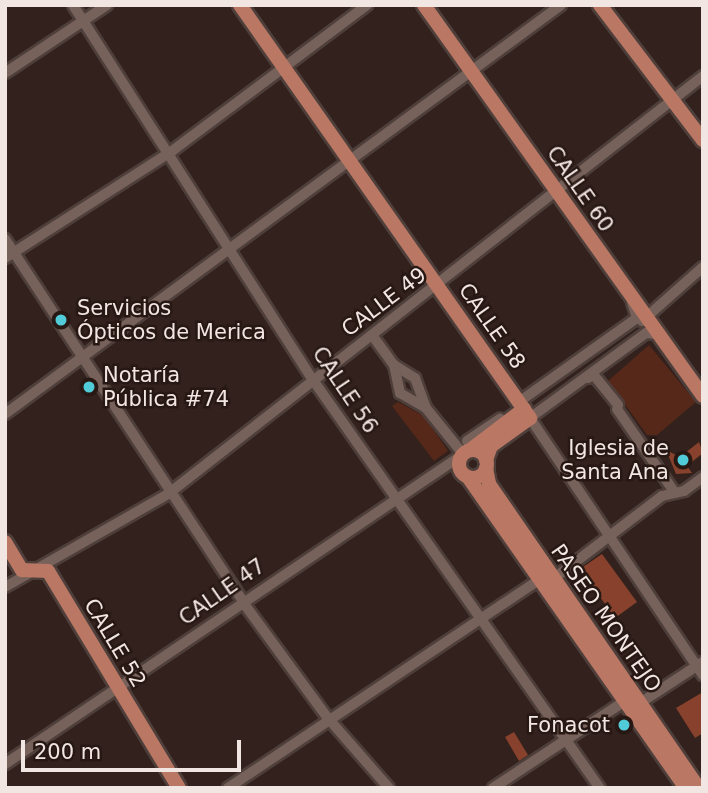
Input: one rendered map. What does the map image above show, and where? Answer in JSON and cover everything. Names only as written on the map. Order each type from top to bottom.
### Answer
[{"type":"main road","name":"CALLE 58","points":[[240,5],[283,70],[527,409]]},
{"type":"main road","name":"CALLE 60","points":[[423,5],[558,194],[648,312],[653,337],[703,396]]},
{"type":"main road","points":[[600,5],[703,140]]},
{"type":"main road","name":"CALLE 47","points":[[466,450],[527,409]]},
{"type":"main road","name":"CALLE 47","points":[[486,464],[491,446],[527,409]]},
{"type":"main road","points":[[468,477],[486,464],[466,450],[460,469],[546,579]]},
{"type":"main road","name":"PASEO MONTEJO","points":[[486,464],[489,484],[546,579],[632,702],[699,788]]},
{"type":"main road","name":"CALLE 52","points":[[5,542],[20,569],[37,568],[48,571],[179,788]]},
{"type":"main road","points":[[632,702],[686,788]]},
{"type":"street","name":"CALLE 56","points":[[73,5],[172,151],[389,500],[480,619],[600,788]]},
{"type":"street","points":[[5,73],[107,5]]},
{"type":"street","points":[[10,255],[172,151],[367,5]]},
{"type":"street","points":[[5,414],[352,164],[561,5]]},
{"type":"street","name":"CALLE 49","points":[[5,587],[168,494],[558,194],[703,76]]},
{"type":"street","points":[[527,409],[637,318],[558,194]]},
{"type":"street","points":[[5,239],[10,255],[243,602],[327,717],[389,788]]},
{"type":"street","name":"CALLE 47","points":[[548,398],[703,267]]},
{"type":"street","points":[[648,312],[703,388]]},
{"type":"street","name":"CALLE 47","points":[[527,409],[646,333],[653,337]]},
{"type":"street","points":[[372,335],[394,365],[415,378],[426,408]]},
{"type":"street","points":[[653,337],[703,406]]},
{"type":"street","points":[[394,365],[400,393],[426,408],[466,450]]},
{"type":"street","points":[[527,409],[593,374],[675,493]]},
{"type":"street","name":"CALLE 58","points":[[527,409],[701,668]]},
{"type":"street","name":"CALLE 47","points":[[5,764],[466,450]]},
{"type":"street","points":[[228,788],[327,717],[610,536],[662,496],[675,493],[703,477]]},
{"type":"street","points":[[493,788],[632,702],[701,668]]},
{"type":"shaded area","points":[[649,345],[696,402],[657,435],[647,435],[608,381]]},
{"type":"shaded area","points":[[398,402],[424,416],[448,451],[434,461],[392,406]]},
{"type":"building","name":"Iglesia de Santa Ana","points":[[699,442],[703,453],[687,466],[692,473],[676,474],[666,450],[680,457]]},
{"type":"building","points":[[602,554],[637,602],[615,618],[580,569]]},
{"type":"building","points":[[703,692],[703,733],[695,738],[676,708]]},
{"type":"building","points":[[514,732],[528,755],[519,761],[505,737]]},
{"type":"place","name":"Servicios Ópticos de Merica","points":[[61,320]]},
{"type":"place","name":"Notaría Pública #74","points":[[89,387]]},
{"type":"place","name":"Iglesia de Santa Ana","points":[[683,460]]},
{"type":"place","name":"Fonacot","points":[[624,725]]}]
